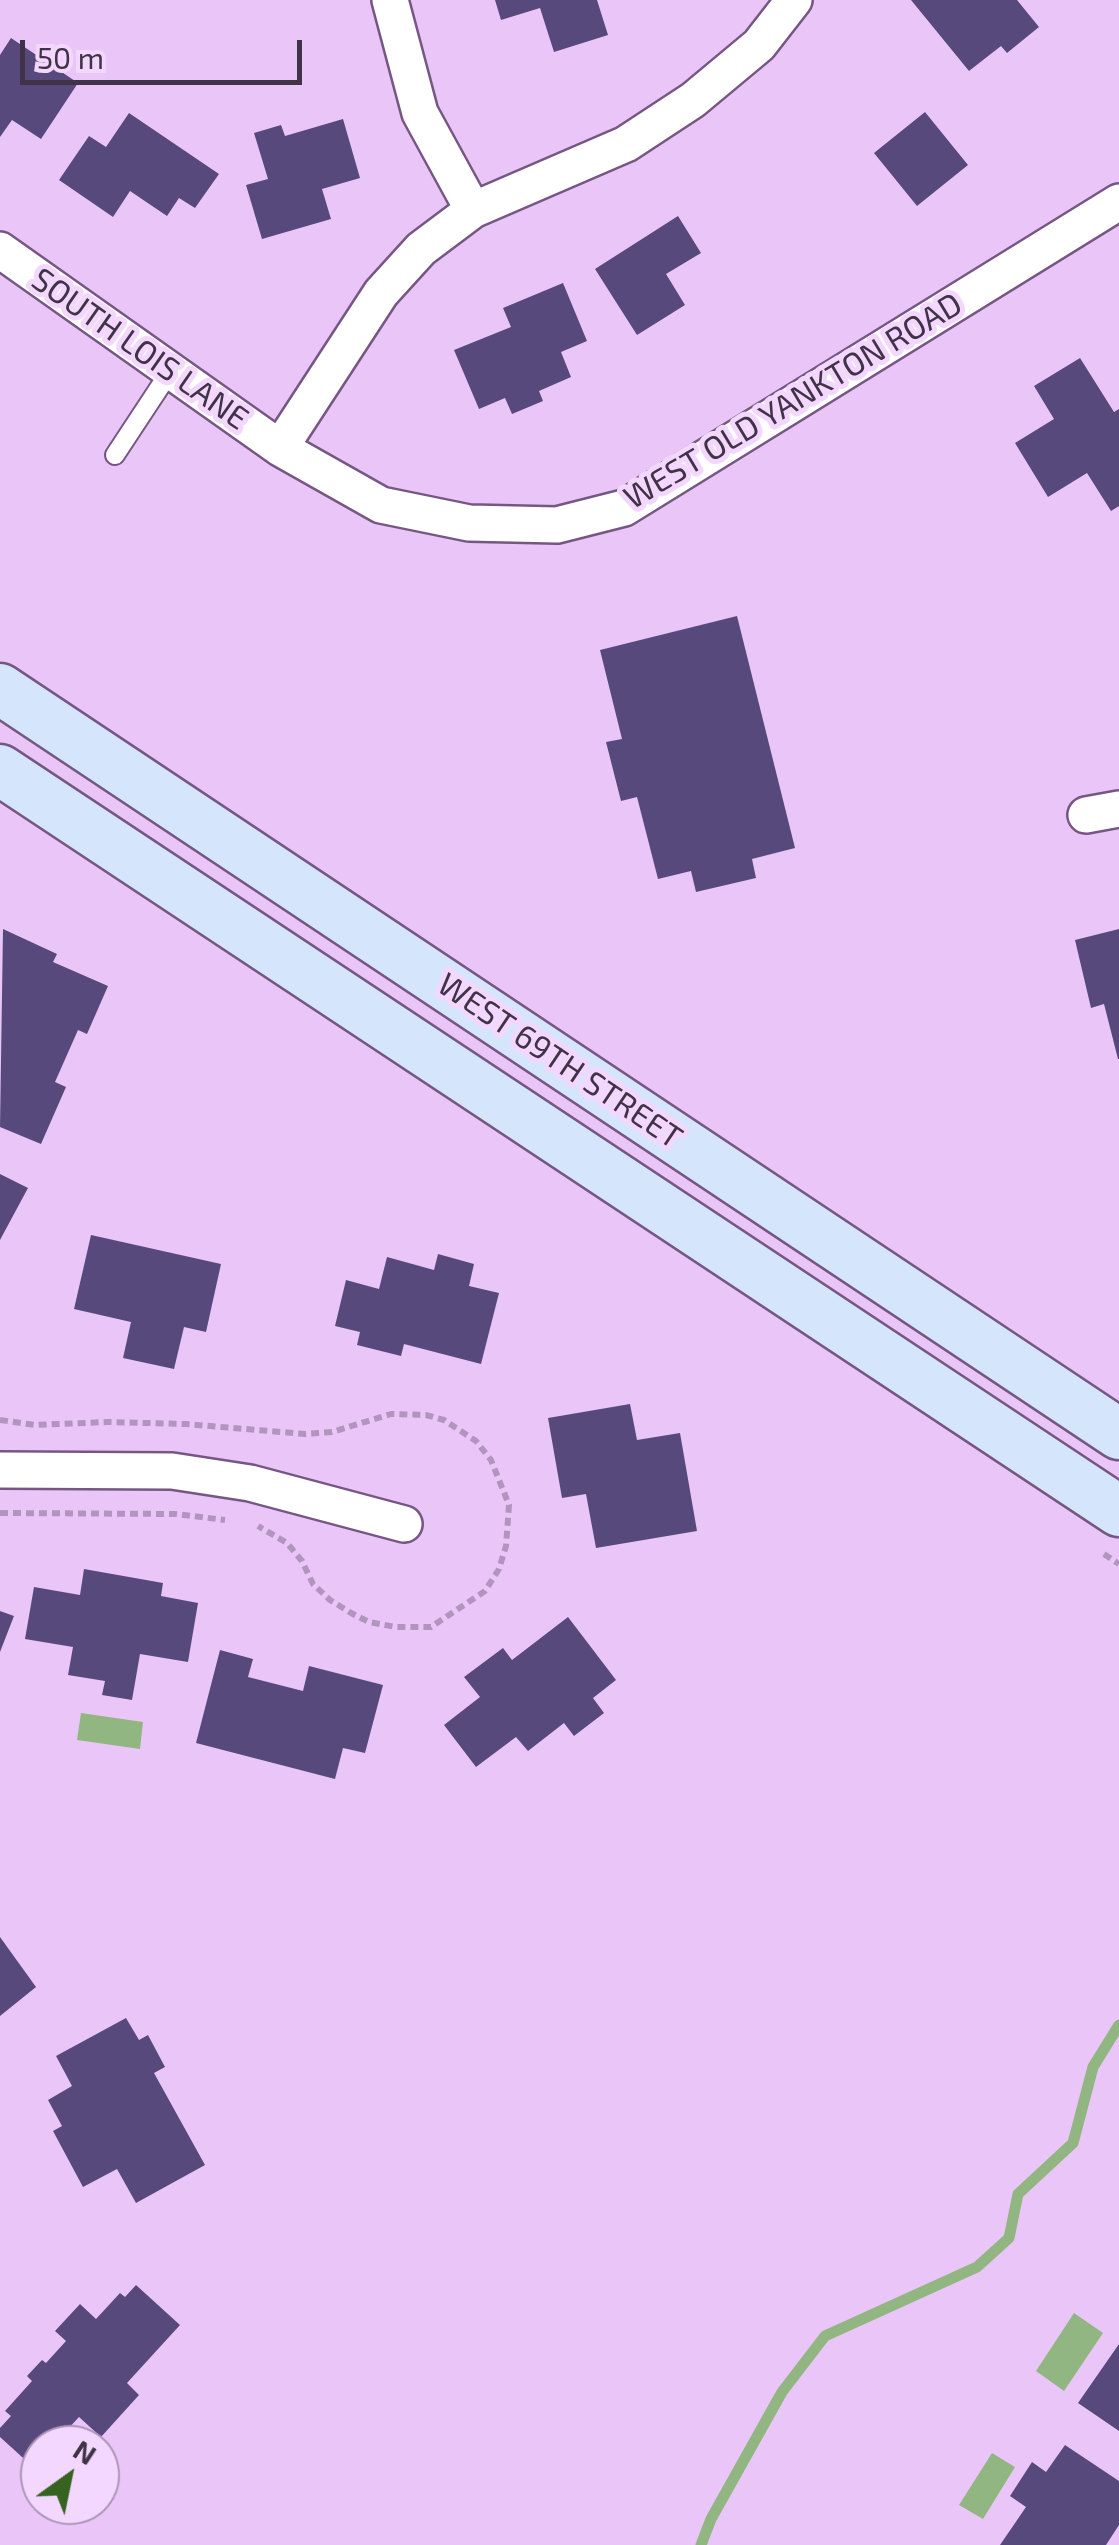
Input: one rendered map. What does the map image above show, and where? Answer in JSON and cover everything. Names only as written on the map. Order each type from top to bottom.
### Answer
[{"type":"main road","name":"WEST 69TH STREET","points":[[2,693],[1119,1434]]},
{"type":"main road","name":"WEST 69TH STREET","points":[[0,770],[1119,1512]]},
{"type":"street","points":[[390,0],[420,113],[473,210]]},
{"type":"street","points":[[280,448],[380,292],[421,249],[473,210],[626,144],[693,100],[759,45],[794,0]]},
{"type":"street","name":"WEST OLD YANKTON ROAD","points":[[280,448],[381,504],[470,523],[557,525],[624,508],[1119,202]]},
{"type":"street","name":"SOUTH LOIS LANE","points":[[0,250],[280,448]]},
{"type":"street","points":[[0,1470],[172,1471],[250,1482],[404,1524]]},
{"type":"lane","points":[[115,454],[171,370]]},
{"type":"path","points":[[0,1513],[176,1514],[232,1520]]},
{"type":"shaded area","points":[[81,1713],[143,1722],[140,1749],[77,1740]]},
{"type":"shaded area","points":[[1074,2313],[1103,2333],[1064,2391],[1036,2371]]},
{"type":"shaded area","points":[[992,2453],[1015,2467],[983,2519],[959,2505]]},
{"type":"building","points":[[495,0],[597,0],[608,35],[554,52],[540,8],[501,20]]},
{"type":"building","points":[[911,0],[1017,0],[1039,27],[1007,53],[1001,46],[969,71]]},
{"type":"building","points":[[11,38],[78,83],[41,139],[12,120],[0,137],[0,55]]},
{"type":"building","points":[[925,112],[968,165],[917,206],[874,153]]},
{"type":"building","points":[[129,113],[219,174],[195,208],[179,198],[167,216],[130,191],[113,217],[59,180],[89,136],[106,147]]},
{"type":"building","points":[[343,119],[360,178],[322,189],[331,219],[262,239],[246,185],[268,179],[254,133],[281,125],[285,136]]},
{"type":"building","points":[[678,216],[701,253],[666,274],[685,305],[637,335],[595,269]]},
{"type":"building","points":[[563,283],[587,341],[561,352],[571,377],[539,391],[543,401],[512,414],[505,398],[479,409],[454,350],[511,327],[503,308]]},
{"type":"building","points":[[1080,358],[1114,412],[1119,409],[1119,506],[1111,511],[1087,473],[1048,497],[1015,443],[1054,419],[1034,386]]},
{"type":"building","points":[[737,616],[795,848],[752,859],[756,878],[696,892],[691,871],[658,879],[637,797],[621,801],[606,742],[622,739],[600,650]]},
{"type":"building","points":[[3,929],[57,954],[53,962],[108,986],[87,1034],[78,1030],[55,1082],[66,1087],[41,1144],[0,1127]]},
{"type":"building","points":[[1119,929],[1118,1059],[1104,1004],[1091,1008],[1075,940]]},
{"type":"building","points":[[0,1174],[28,1188],[0,1240]]},
{"type":"building","points":[[91,1235],[221,1264],[206,1332],[184,1327],[174,1369],[123,1358],[131,1322],[74,1309]]},
{"type":"building","points":[[438,1254],[474,1264],[469,1286],[499,1293],[481,1364],[404,1344],[401,1356],[357,1345],[360,1332],[335,1326],[346,1280],[379,1289],[387,1257],[434,1270]]},
{"type":"building","points":[[630,1404],[637,1440],[680,1433],[697,1531],[596,1548],[586,1494],[562,1498],[548,1418]]},
{"type":"building","points":[[84,1569],[163,1583],[161,1596],[198,1603],[188,1662],[140,1654],[132,1700],[102,1695],[105,1681],[68,1675],[73,1647],[25,1639],[34,1587],[80,1595]]},
{"type":"building","points":[[0,1611],[14,1616],[0,1652]]},
{"type":"building","points":[[568,1617],[616,1680],[593,1698],[604,1713],[574,1736],[564,1723],[528,1751],[516,1737],[476,1767],[444,1725],[480,1697],[464,1677],[503,1648],[512,1660]]},
{"type":"building","points":[[220,1650],[253,1659],[248,1677],[303,1691],[309,1666],[383,1685],[365,1753],[343,1748],[335,1779],[196,1743]]},
{"type":"building","points":[[0,1937],[36,1987],[0,2016]]},
{"type":"building","points":[[126,2018],[139,2040],[148,2035],[165,2067],[154,2073],[205,2165],[136,2203],[117,2169],[83,2187],[53,2131],[62,2126],[48,2100],[72,2086],[56,2056]]},
{"type":"building","points":[[136,2285],[180,2325],[127,2383],[139,2395],[112,2425],[88,2425],[79,2417],[72,2425],[20,2425],[20,2455],[0,2437],[0,2428],[11,2416],[5,2411],[32,2381],[27,2376],[42,2360],[46,2363],[66,2341],[55,2331],[80,2304],[96,2319],[120,2293],[125,2297]]},
{"type":"building","points":[[1119,2344],[1119,2431],[1078,2403]]},
{"type":"building","points":[[1065,2445],[1119,2481],[1119,2525],[1106,2545],[1000,2545],[1026,2507],[1010,2496],[1032,2462],[1046,2472]]},
{"type":"waterway","points":[[701,2545],[711,2519],[782,2392],[825,2336],[977,2267],[1009,2238],[1018,2194],[1073,2143],[1093,2067],[1119,2025]]}]
